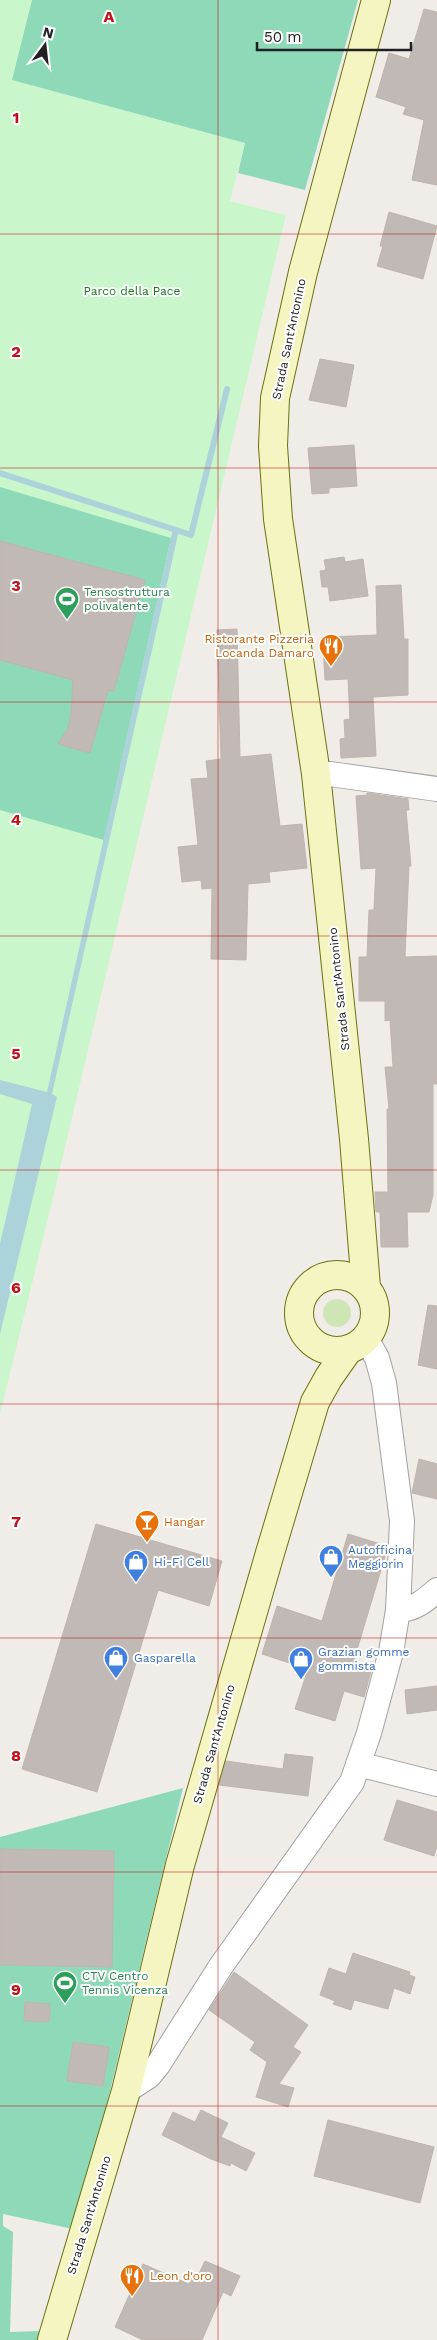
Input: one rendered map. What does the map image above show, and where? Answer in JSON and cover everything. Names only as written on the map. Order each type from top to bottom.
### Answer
[{"type":"main road","name":"Strada Sant'Antonino","points":[[52,2340],[126,2091],[182,1856],[226,1700],[315,1402],[329,1377],[372,1329],[375,1318],[374,1301],[366,1286],[354,1139],[316,774],[278,519],[273,446],[275,398],[303,272],[376,0]]},
{"type":"main road","name":"Strada Sant'Antonino","points":[[315,1402],[314,1370],[300,1322],[300,1303],[310,1286],[336,1262],[347,1242],[359,1204]]},
{"type":"main road","points":[[320,1278],[344,1275],[356,1279],[366,1286]]},
{"type":"main road","points":[[305,1335],[324,1349],[336,1351],[357,1344]]},
{"type":"street","points":[[316,774],[330,774],[437,789]]},
{"type":"street","points":[[126,2091],[149,2076],[158,2065],[221,1966],[352,1782],[358,1764],[391,1652],[398,1610],[402,1521],[384,1383],[377,1358],[357,1344]]},
{"type":"street","points":[[398,1610],[406,1610],[425,1602],[437,1590]]},
{"type":"street","points":[[358,1764],[437,1784]]},
{"type":"green space","name":"Parco della Pace","points":[[0,0],[32,0],[12,80],[245,143],[230,201],[286,215],[0,1414]]},
{"type":"green space","points":[[32,0],[358,0],[305,190],[238,173],[245,143],[12,80]]},
{"type":"green space","points":[[0,487],[171,538],[104,840],[0,810]]},
{"type":"green space","points":[[337,1299],[347,1303],[351,1313],[347,1323],[337,1327],[327,1323],[323,1313],[327,1303]]},
{"type":"green space","name":"CTV Centro Tennis Vicenza","points":[[183,1788],[91,2170],[73,2229],[3,2214],[3,2226],[13,2232],[10,2332],[41,2331],[38,2340],[0,2340],[0,1837]]},
{"type":"water","points":[[171,538],[177,539],[52,1094],[57,1097],[0,1334],[0,1244],[32,1104],[0,1094],[0,1080],[47,1092]]},
{"type":"building","points":[[424,9],[437,12],[437,185],[412,180],[424,120],[403,114],[406,107],[376,97],[389,53],[409,59]]},
{"type":"building","points":[[389,212],[437,226],[423,279],[377,266],[383,246],[380,246]]},
{"type":"building","points":[[320,359],[354,365],[346,407],[309,400]]},
{"type":"building","points":[[354,445],[357,486],[329,488],[329,493],[312,494],[308,448]]},
{"type":"building","name":"Tensostruttura polivalente","points":[[0,541],[145,580],[114,691],[108,690],[90,753],[58,744],[68,728],[71,714],[73,680],[0,660]]},
{"type":"building","points":[[344,557],[345,562],[363,559],[368,596],[330,601],[328,587],[322,587],[320,571],[326,570],[324,560]]},
{"type":"building","points":[[401,585],[404,639],[408,639],[408,695],[373,697],[376,756],[341,758],[340,739],[345,738],[344,720],[350,719],[348,679],[325,680],[323,644],[328,644],[328,637],[377,635],[376,586]]},
{"type":"building","points":[[237,629],[240,757],[271,754],[280,826],[302,824],[307,868],[269,872],[270,882],[248,884],[246,960],[211,959],[212,888],[202,889],[201,880],[182,882],[178,847],[198,845],[191,779],[208,778],[206,761],[221,759],[217,630]]},
{"type":"building","points":[[367,793],[408,799],[409,810],[406,810],[411,866],[409,866],[405,957],[437,956],[437,1084],[433,1084],[433,1195],[429,1212],[407,1212],[408,1247],[381,1247],[380,1212],[376,1212],[375,1192],[388,1192],[387,1109],[389,1109],[385,1067],[393,1067],[390,1020],[385,1021],[385,1001],[359,1001],[359,957],[367,957],[369,910],[374,910],[376,868],[361,869],[356,796],[367,795]]},
{"type":"building","points":[[428,1305],[437,1306],[437,1369],[418,1365]]},
{"type":"building","points":[[419,1459],[437,1464],[437,1499],[412,1493]]},
{"type":"building","points":[[96,1524],[222,1561],[209,1606],[158,1590],[97,1792],[22,1769]]},
{"type":"building","points":[[348,1534],[387,1546],[387,1550],[353,1663],[372,1668],[364,1697],[344,1691],[335,1721],[295,1709],[308,1669],[262,1654],[277,1606],[322,1621]]},
{"type":"building","points":[[437,1686],[437,1710],[407,1714],[405,1690]]},
{"type":"building","points":[[285,1754],[313,1757],[308,1796],[219,1785],[226,1761],[283,1769]]},
{"type":"building","points":[[397,1800],[437,1812],[437,1846],[434,1856],[384,1840]]},
{"type":"building","points":[[0,1849],[114,1851],[112,1967],[0,1965]]},
{"type":"building","points":[[353,1953],[410,1972],[409,1975],[415,1977],[410,1994],[394,1988],[388,2009],[354,2000],[351,2010],[333,2004],[335,2001],[320,1995],[329,1968],[346,1974]]},
{"type":"building","points":[[234,1972],[308,2025],[293,2047],[301,2052],[279,2084],[294,2088],[288,2107],[256,2097],[267,2062],[250,2050],[255,2042],[209,2010]]},
{"type":"building","points":[[25,2002],[50,2004],[49,2022],[24,2021]]},
{"type":"building","points":[[73,2042],[109,2047],[103,2086],[67,2081]]},
{"type":"building","points":[[201,2110],[228,2123],[221,2137],[255,2153],[246,2171],[231,2163],[230,2166],[211,2159],[162,2135],[173,2112],[195,2122]]},
{"type":"building","points":[[328,2120],[434,2147],[420,2203],[314,2176]]},
{"type":"building","points":[[205,2261],[240,2276],[231,2296],[223,2292],[202,2340],[143,2340],[115,2327],[143,2264],[189,2284],[192,2278],[196,2280]]},
{"type":"waterway","points":[[174,538],[176,530],[191,535],[227,389]]},
{"type":"waterway","points":[[0,473],[176,530]]},
{"type":"place","name":"Tensostruttura polivalente","points":[[67,620]]},
{"type":"place","name":"Ristorante Pizzeria Locanda Damaro","points":[[331,667]]},
{"type":"place","name":"Hangar","points":[[147,1543]]},
{"type":"place","name":"Autofficina Meggiorin","points":[[331,1578]]},
{"type":"place","name":"Hi-Fi Cell","points":[[136,1583]]},
{"type":"place","name":"Gasparella","points":[[116,1679]]},
{"type":"place","name":"Grazian gomme gommista","points":[[301,1680]]},
{"type":"place","name":"CTV Centro Tennis Vicenza","points":[[65,2004]]},
{"type":"place","name":"Leon d'oro","points":[[132,2297]]}]
